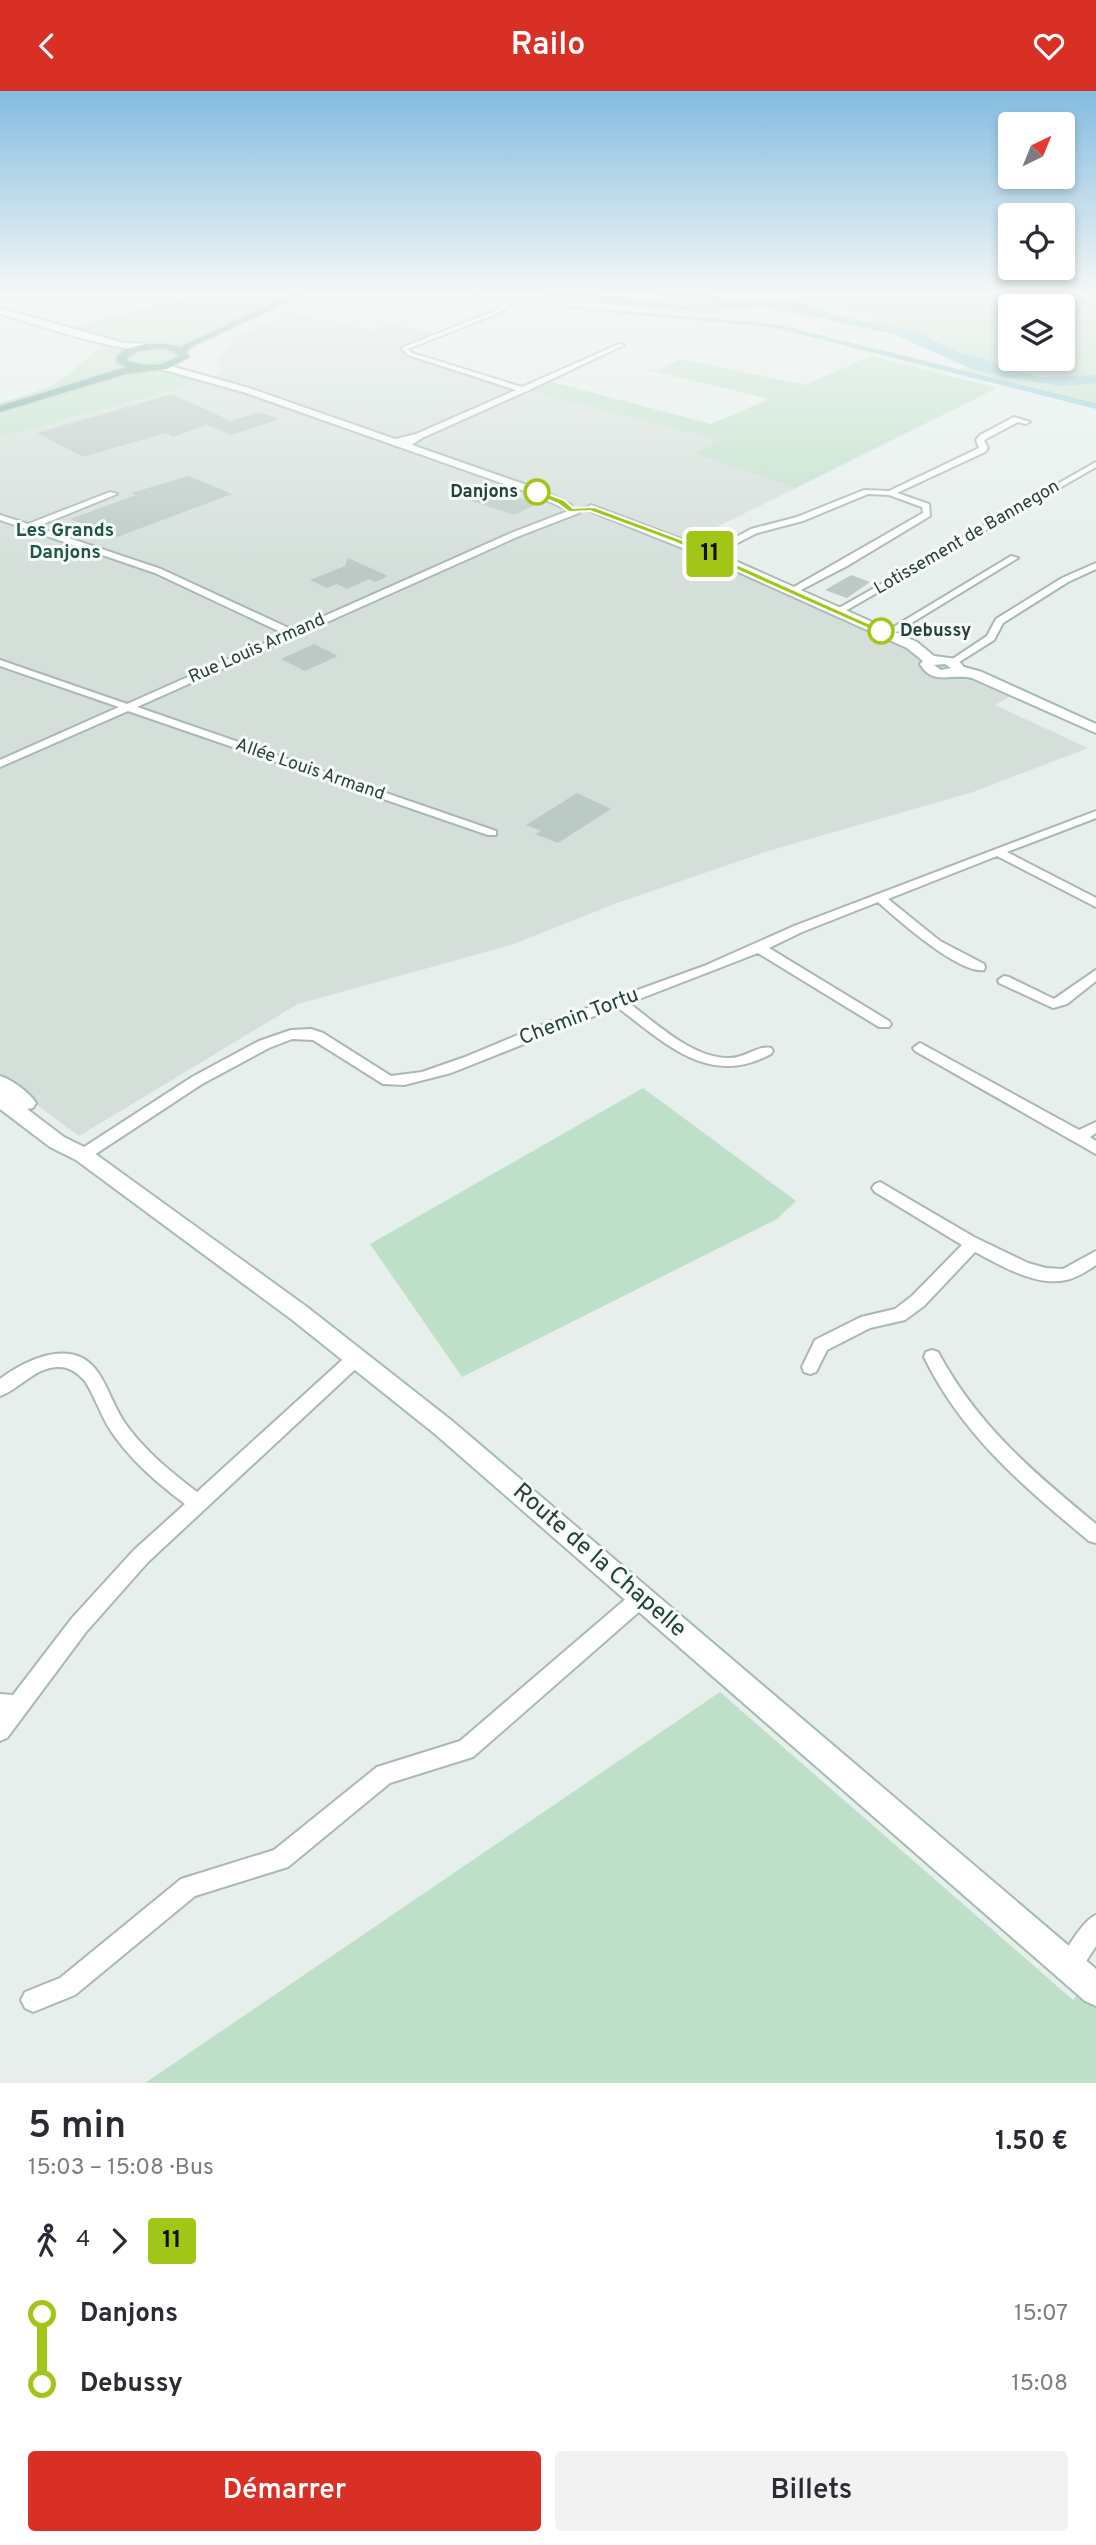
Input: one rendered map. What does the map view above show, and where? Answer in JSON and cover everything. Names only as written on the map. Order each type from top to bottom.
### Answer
[{"type":"main road","points":[[0,409],[67,385]]},
{"type":"main road","points":[[23,401],[75,385]]},
{"type":"main road","points":[[230,385],[402,443]]},
{"type":"main road","points":[[240,385],[570,506],[589,502],[593,505],[591,508],[709,554],[912,645],[931,661],[942,660],[1096,729]]},
{"type":"main road","name":"Route de la Chapelle","points":[[0,1083],[75,1143],[83,1155]]},
{"type":"main road","name":"Route de la Chapelle","points":[[0,1099],[57,1142],[83,1155],[357,1357],[642,1597],[1096,1990]]},
{"type":"street","points":[[510,385],[526,390]]},
{"type":"street","points":[[402,443],[537,385]]},
{"type":"street","points":[[890,493],[982,450],[983,437],[1017,419],[1026,422]]},
{"type":"street","name":"Lotissement de Bannegon","points":[[837,612],[1096,464]]},
{"type":"street","points":[[709,554],[754,531],[790,522],[867,492],[890,493],[926,506],[927,514],[877,541],[865,553],[792,591]]},
{"type":"street","points":[[30,526],[113,494]]},
{"type":"street","name":"Rue Louis Armand","points":[[0,764],[514,535],[570,506]]},
{"type":"street","points":[[0,517],[158,571],[291,633]]},
{"type":"street","points":[[887,634],[1014,558]]},
{"type":"street","points":[[955,666],[991,638],[999,621],[1065,580],[1096,566]]},
{"type":"street","name":"Allée Louis Armand","points":[[0,663],[492,833]]},
{"type":"street","name":"Chemin Tortu","points":[[83,1155],[257,1047],[293,1033],[312,1034],[388,1081],[400,1083],[451,1067],[761,949],[798,929],[1096,814]]},
{"type":"street","points":[[999,853],[1096,903]]},
{"type":"street","points":[[880,898],[936,944],[979,967]]},
{"type":"street","points":[[761,949],[884,1024]]},
{"type":"street","points":[[1004,980],[1054,1004],[1062,1001],[1096,974]]},
{"type":"street","points":[[619,1002],[699,1056],[728,1064],[754,1058],[766,1051]]},
{"type":"street","points":[[920,1048],[1079,1136],[1096,1149]]},
{"type":"street","points":[[1079,1136],[1096,1127]]},
{"type":"street","points":[[880,1188],[1022,1269],[1048,1276],[1062,1275],[1096,1257]]},
{"type":"street","points":[[810,1367],[821,1345],[867,1322],[899,1315],[918,1301],[974,1243]]},
{"type":"street","points":[[0,1731],[9,1705],[141,1556],[196,1502],[357,1357]]},
{"type":"street","points":[[932,1357],[944,1384],[1006,1460],[1096,1535]]},
{"type":"street","points":[[0,1389],[36,1363],[51,1360],[71,1362],[90,1374],[105,1405],[128,1440],[170,1483],[196,1502]]},
{"type":"street","points":[[33,2000],[67,1987],[189,1887],[280,1859],[384,1774],[466,1750],[642,1597]]},
{"type":"street","points":[[1069,1966],[1096,1926]]},
{"type":"shaded area","points":[[194,385],[510,385],[721,440],[694,453],[796,488],[684,543],[985,678],[1013,695],[995,705],[1088,748],[973,792],[768,851],[620,902],[511,945],[298,1004],[79,1136],[0,1078],[0,437]]},
{"type":"green space","points":[[52,385],[194,385],[0,437],[0,403]]},
{"type":"green space","points":[[535,385],[564,385],[711,424],[769,399],[710,385],[985,385],[997,388],[796,488],[693,453],[720,440],[525,390]]},
{"type":"green space","points":[[1024,385],[1096,385],[1096,403]]},
{"type":"green space","points":[[643,1088],[796,1201],[777,1219],[462,1377],[370,1244]]},
{"type":"green space","points":[[720,1692],[1073,2000],[1096,1973],[1096,2083],[145,2083]]},
{"type":"water","points":[[1001,385],[1023,385],[1096,403],[1096,409]]},
{"type":"building","points":[[172,394],[231,421],[258,412],[280,419],[231,435],[207,425],[173,437],[165,433],[83,457],[37,433]]},
{"type":"building","points":[[189,476],[232,494],[117,537],[70,519],[136,495],[131,493]]},
{"type":"building","points":[[496,490],[537,504],[514,515],[472,501]]},
{"type":"building","points":[[348,558],[388,576],[375,582],[369,579],[347,589],[337,584],[327,588],[310,580],[345,566]]},
{"type":"building","points":[[851,575],[870,582],[847,598],[825,590]]},
{"type":"building","points":[[314,644],[338,656],[305,671],[281,659]]},
{"type":"building","points":[[577,793],[611,809],[558,843],[535,834],[541,831],[526,825]]},
{"type":"bus line","name":"11","points":[[537,492],[572,510],[591,508],[677,541],[881,631]]},
{"type":"place","name":"Danjons","points":[[537,492]]},
{"type":"place","name":"Debussy","points":[[881,631]]},
{"type":"district","name":"Les Grands Danjons","points":[[65,542]]}]
